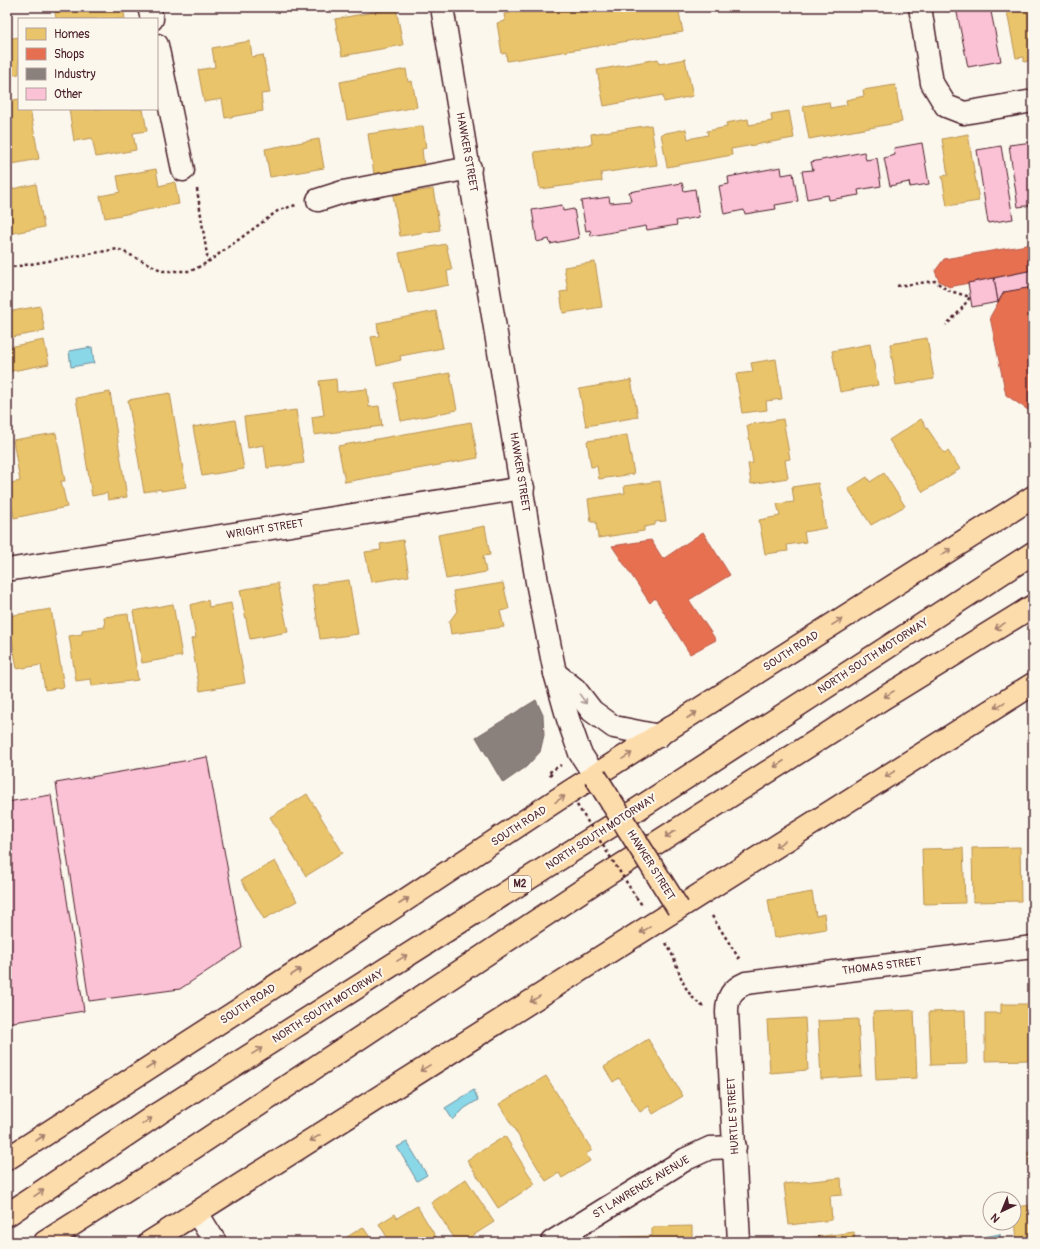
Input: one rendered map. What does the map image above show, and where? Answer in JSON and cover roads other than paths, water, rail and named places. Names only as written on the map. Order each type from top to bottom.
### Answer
[{"type":"main road","name":"SOUTH ROAD","points":[[7,1159],[237,1011],[595,776],[1033,497]]},
{"type":"main road","name":"NORTH SOUTH MOTORWAY","points":[[7,1215],[159,1113],[621,820],[1033,553]]},
{"type":"main road","points":[[45,1242],[195,1147],[592,884],[882,699],[1033,606]]},
{"type":"main road","points":[[150,1242],[1033,684]]},
{"type":"main road","name":"HAWKER STREET","points":[[595,776],[678,908]]},
{"type":"street","points":[[149,7],[152,18]]},
{"type":"street","name":"HAWKER STREET","points":[[442,7],[523,488],[537,582],[555,673],[576,743],[595,776]]},
{"type":"street","points":[[920,7],[932,83],[946,106],[964,113],[1033,101]]},
{"type":"street","points":[[158,50],[183,170]]},
{"type":"street","points":[[318,200],[343,192],[470,168]]},
{"type":"street","name":"WRIGHT STREET","points":[[7,570],[523,488]]},
{"type":"street","points":[[555,673],[575,689],[592,711],[614,727],[659,736]]},
{"type":"street","name":"THOMAS STREET","points":[[740,987],[1033,947]]},
{"type":"street","name":"HURTLE STREET","points":[[739,1242],[727,1004],[740,987]]},
{"type":"street","name":"ST LAWRENCE AVENUE","points":[[552,1242],[686,1159],[710,1148],[735,1147]]},
{"type":"street","points":[[197,1213],[215,1242]]},
{"type":"water","points":[[92,347],[94,363],[71,367],[69,351]]},
{"type":"water","points":[[474,1090],[478,1100],[465,1108],[453,1120],[445,1108]]},
{"type":"water","points":[[407,1142],[427,1175],[417,1181],[397,1147]]},
{"type":"water","points":[[1000,1234],[1001,1242],[962,1241]]}]
